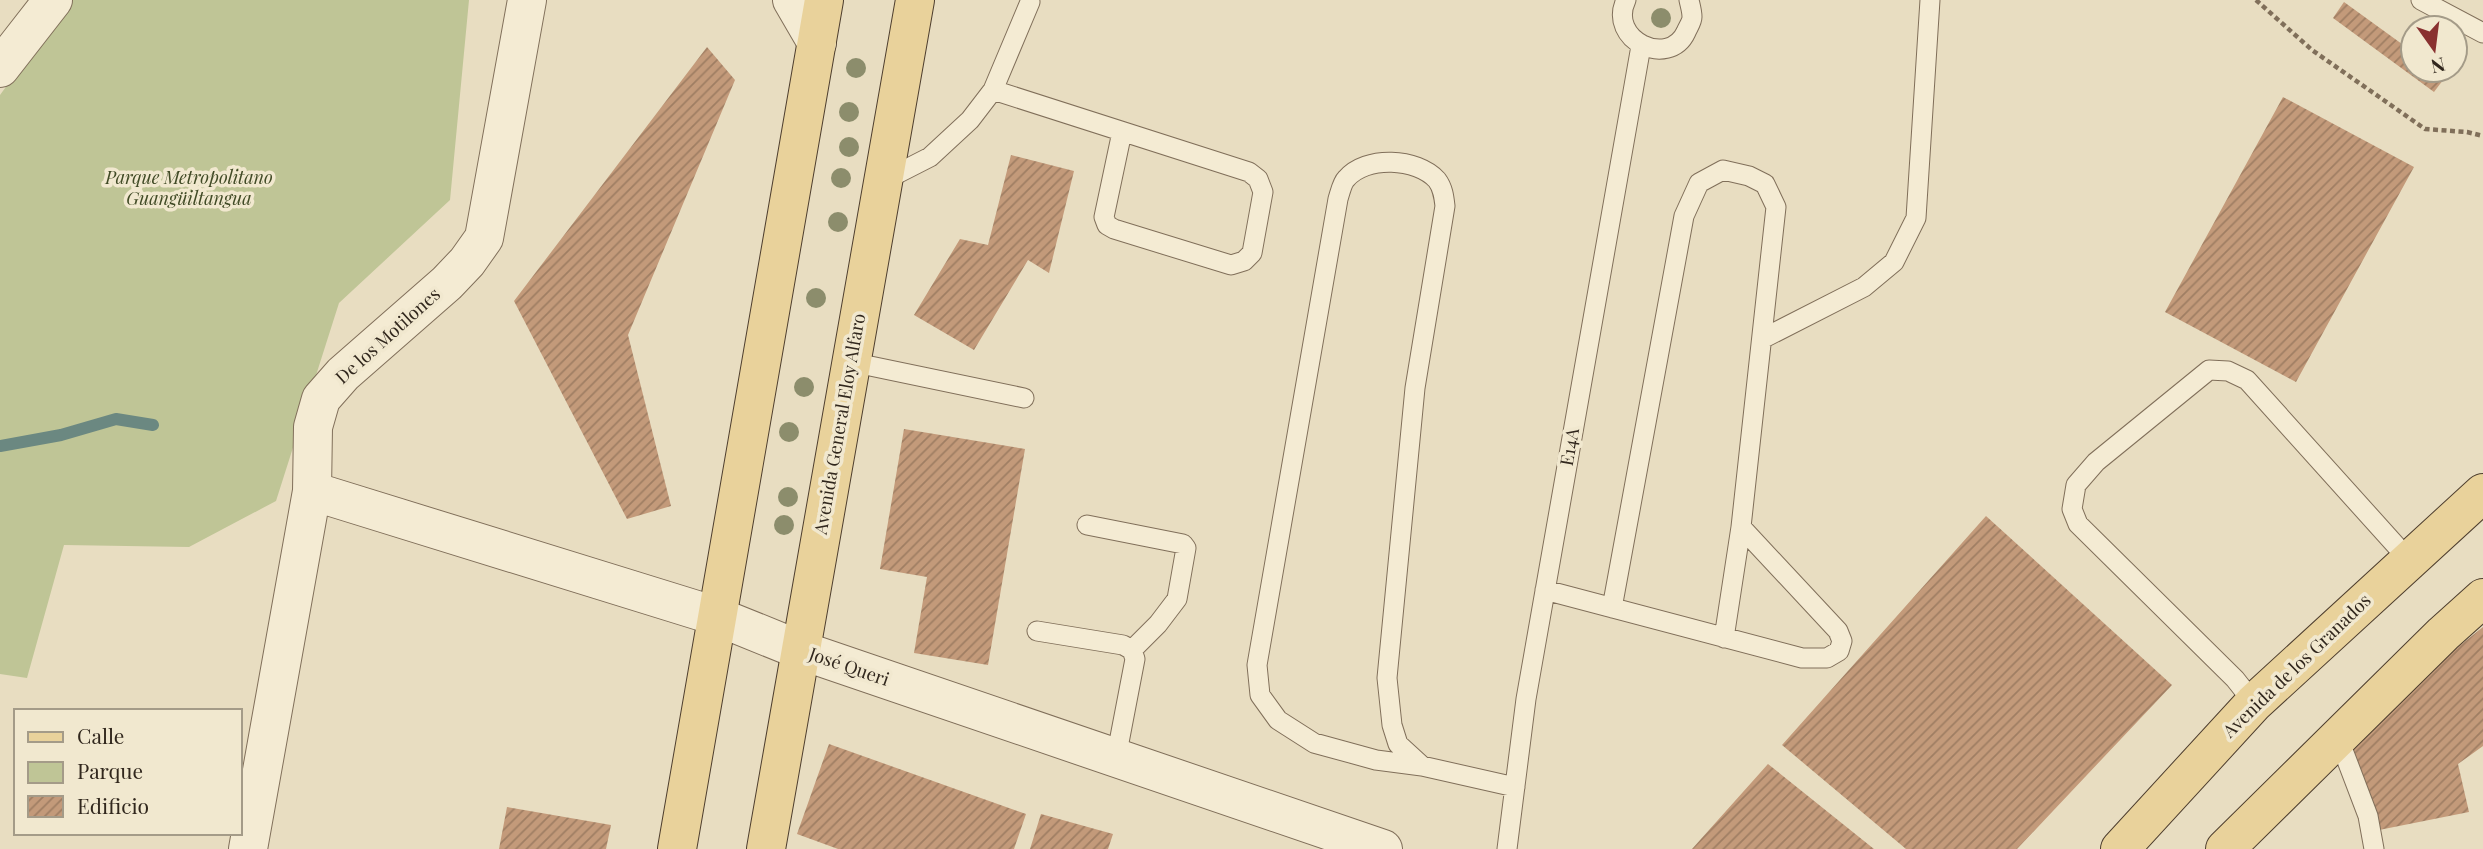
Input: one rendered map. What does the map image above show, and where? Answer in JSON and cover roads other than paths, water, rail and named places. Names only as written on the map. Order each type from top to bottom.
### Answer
[{"type":"main road","points":[[677,849],[824,0]]},
{"type":"main road","name":"Avenida General Eloy Alfaro","points":[[766,849],[915,0]]},
{"type":"main road","name":"Avenida de los Granados","points":[[2120,849],[2254,703],[2483,493]]},
{"type":"main road","points":[[2225,849],[2483,598]]},
{"type":"street","points":[[0,68],[53,0]]},
{"type":"street","name":"De los Motilones","points":[[248,849],[312,491],[313,427],[321,399],[353,364],[447,283],[467,262],[484,238],[527,0]]},
{"type":"street","points":[[793,0],[817,43]]},
{"type":"street","name":"José Queri","points":[[312,491],[716,615],[800,650],[1374,848]]},
{"type":"lane","points":[[1626,0],[1621,9],[1625,31],[1641,46],[1663,49],[1683,39],[1692,19],[1689,0]]},
{"type":"lane","points":[[1762,339],[1864,287],[1894,262],[1916,218],[1930,0]]},
{"type":"lane","points":[[2421,0],[2483,33]]},
{"type":"lane","points":[[883,181],[930,157],[970,120],[993,90],[1030,2]]},
{"type":"lane","name":"E14A","points":[[1507,849],[1526,699],[1641,46]]},
{"type":"lane","points":[[993,90],[1249,172],[1258,179],[1263,191],[1252,253],[1244,261],[1231,264],[1107,225],[1104,217],[1122,132]]},
{"type":"lane","points":[[1422,766],[1398,744],[1392,724],[1387,678],[1415,388],[1445,206],[1439,182],[1428,172],[1412,166],[1381,162],[1363,167],[1345,179],[1338,199],[1258,665],[1260,695],[1278,720],[1314,743],[1376,760],[1422,766],[1515,787]]},
{"type":"lane","points":[[1612,608],[1684,216],[1699,183],[1723,170],[1748,176],[1765,184],[1776,207],[1741,527],[1724,638]]},
{"type":"lane","points":[[851,362],[1024,398]]},
{"type":"lane","points":[[2254,703],[2235,679],[2078,524],[2072,509],[2076,485],[2096,462],[2208,370],[2228,371],[2246,380],[2409,560]]},
{"type":"lane","points":[[1087,525],[1183,544],[1186,548],[1177,599],[1158,624],[1132,650]]},
{"type":"lane","points":[[1545,590],[1802,658],[1827,658],[1839,651],[1842,641],[1838,631],[1741,527]]},
{"type":"lane","points":[[1037,631],[1123,645],[1132,650],[1135,659],[1116,758]]},
{"type":"lane","points":[[2338,737],[2368,816],[2374,849]]},
{"type":"waterway","points":[[0,446],[61,435],[116,419],[153,425]]},
{"type":"park label","name":"Parque Metropolitano Guangüiltangua","points":[[189,188]]}]
